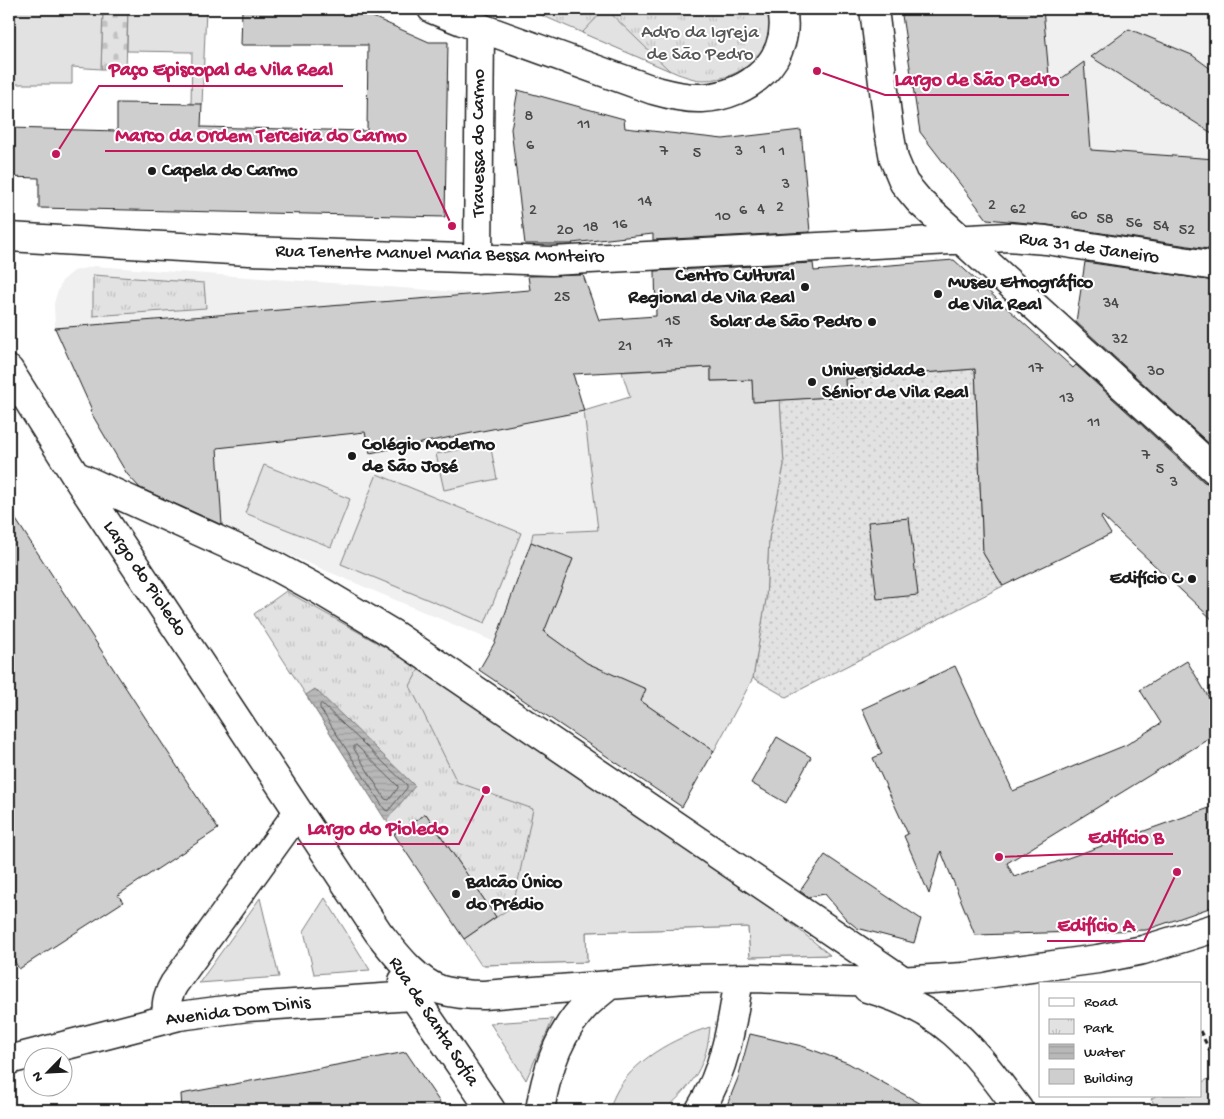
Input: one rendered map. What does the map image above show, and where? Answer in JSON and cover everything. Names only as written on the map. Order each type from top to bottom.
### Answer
[{"type":"street","points":[[432,9],[653,90],[686,97],[702,98],[719,96],[736,90],[762,75],[772,63],[783,36],[784,18],[782,9]]},
{"type":"street","points":[[875,16],[890,141],[897,168],[909,190],[1215,470]]},
{"type":"street","name":"Travessa do Carmo","points":[[478,259],[480,27]]},
{"type":"street","name":"Rua Tenente Manuel Maria Bessa Monteiro","points":[[9,237],[249,251],[552,261],[962,240]]},
{"type":"street","name":"Rua 31 de Janeiro","points":[[962,240],[1008,237],[1046,240],[1215,266]]},
{"type":"street","name":"Largo do Pioledo","points":[[9,370],[75,475],[378,932],[393,951],[428,983],[454,993],[484,995],[607,987],[686,979],[779,978],[835,981]]},
{"type":"street","name":"Largo do Pioledo","points":[[75,475],[273,564],[393,634],[904,981]]},
{"type":"street","points":[[168,1019],[166,999],[174,984],[298,812]]},
{"type":"street","points":[[835,981],[904,981],[964,977],[1070,964],[1142,950],[1215,928]]},
{"type":"street","name":"Rua de Santa Sofia","points":[[378,932],[398,974],[491,1110]]},
{"type":"street","points":[[700,1110],[716,1079],[726,1053],[740,978]]},
{"type":"street","points":[[835,981],[884,992],[935,1017],[967,1043],[1019,1110]]},
{"type":"street","points":[[540,1110],[544,1087],[554,1056],[585,1006],[607,987]]},
{"type":"street","name":"Avenida Dom Dinis","points":[[9,1060],[188,1015],[248,1007],[412,996]]},
{"type":"path","points":[[1202,1035],[1215,1061]]},
{"type":"shaded area","points":[[905,9],[1215,9],[1215,444],[1082,320],[1093,233],[1037,225],[1037,222],[926,134]]},
{"type":"shaded area","name":"Colégio Moderno de São José","points":[[94,266],[485,294],[548,288],[584,411],[598,530],[533,533],[495,642],[163,502],[136,484],[119,462],[55,328],[54,304],[62,281],[74,271]]},
{"type":"green space","points":[[9,9],[103,9],[101,69],[72,67],[72,84],[9,84]]},
{"type":"green space","points":[[103,9],[128,9],[126,69],[101,69]]},
{"type":"green space","points":[[128,9],[206,9],[202,105],[191,104],[192,52],[127,51]]},
{"type":"green space","name":"Adro da Igreja de São Pedro","points":[[527,9],[771,9],[772,24],[764,49],[755,60],[732,75],[718,79],[701,80],[678,74]]},
{"type":"green space","points":[[606,9],[670,71],[582,33]]},
{"type":"green space","points":[[93,275],[204,283],[206,308],[93,316]]},
{"type":"green space","points":[[711,367],[711,381],[752,380],[754,402],[780,400],[784,465],[769,538],[766,599],[753,678],[714,751],[641,701],[645,689],[587,663],[538,628],[572,559],[531,542],[533,533],[598,530],[584,411],[630,397],[622,372]]},
{"type":"green space","points":[[975,369],[983,553],[1003,586],[786,697],[753,678],[766,599],[769,538],[784,465],[780,400],[846,396],[845,379]]},
{"type":"green space","points":[[490,444],[497,479],[444,490],[436,454]]},
{"type":"green space","points":[[264,465],[350,499],[331,547],[245,513]]},
{"type":"green space","points":[[377,474],[521,533],[485,623],[341,564]]},
{"type":"green space","points":[[286,591],[420,667],[830,955],[750,957],[748,927],[586,932],[587,962],[481,965],[496,917],[426,814],[395,834],[254,614]]},
{"type":"green space","points":[[420,667],[758,896],[830,955],[750,957],[748,927],[586,932],[587,962],[481,965],[464,939],[513,906],[533,809],[457,782],[410,686]]},
{"type":"green space","points":[[260,898],[279,977],[199,983]]},
{"type":"green space","points":[[325,898],[370,970],[314,974],[304,931]]},
{"type":"green space","points":[[553,1019],[526,1080],[490,1023]]},
{"type":"green space","points":[[710,1027],[706,1052],[697,1073],[691,1083],[665,1110],[610,1110],[614,1097],[622,1083],[643,1061],[668,1044]]},
{"type":"green space","points":[[1215,1076],[1215,1103],[1198,1110],[1158,1110],[1151,1099],[1156,1096],[1202,1096],[1202,1082]]},
{"type":"water","points":[[315,689],[415,786],[386,821],[306,695]]},
{"type":"building","points":[[242,9],[355,9],[429,42],[448,42],[445,217],[39,208],[39,178],[9,177],[9,128],[117,131],[117,103],[202,104],[201,127],[367,131],[368,45],[241,45]]},
{"type":"building","points":[[901,9],[1043,9],[1050,87],[1084,62],[1091,150],[1215,159],[1215,250],[1048,225],[987,219],[920,132]]},
{"type":"building","points":[[1129,29],[1192,55],[1215,72],[1215,135],[1091,57]]},
{"type":"building","points":[[518,90],[624,119],[625,128],[723,139],[801,130],[810,232],[653,240],[653,234],[573,244],[525,244],[511,129]]},
{"type":"building","points":[[954,260],[1073,368],[1076,365],[1204,482],[1215,485],[1215,622],[1102,516],[1101,518],[1111,534],[1003,586],[983,553],[975,369],[845,379],[846,396],[753,402],[752,380],[711,381],[711,367],[573,374],[584,411],[370,453],[365,432],[217,448],[222,525],[140,488],[127,474],[90,411],[92,410],[55,328],[530,290],[528,276],[583,275],[599,320],[656,316],[655,271],[813,263],[814,271]]},
{"type":"building","points":[[1085,262],[1215,281],[1215,449],[1076,322]]},
{"type":"building","points":[[9,509],[218,829],[118,895],[123,902],[19,969],[9,952]]},
{"type":"building","points":[[909,518],[918,595],[877,599],[868,522]]},
{"type":"building","points":[[531,542],[573,559],[544,632],[587,663],[646,689],[641,701],[714,751],[682,807],[479,670],[495,642]]},
{"type":"building","points":[[1187,661],[1215,708],[1215,735],[1007,863],[1014,877],[1215,806],[1215,906],[1146,930],[975,935],[941,851],[929,894],[904,836],[908,834],[873,758],[882,754],[862,709],[955,666],[1013,791],[1126,745],[1161,723],[1140,690]]},
{"type":"building","points":[[777,737],[811,757],[786,803],[751,783]]},
{"type":"building","points":[[426,814],[496,917],[464,939],[394,834]]},
{"type":"building","points":[[825,855],[921,919],[914,943],[857,928],[846,919],[825,894],[808,897],[800,891]]},
{"type":"building","points":[[750,1034],[802,1046],[848,1063],[932,1110],[725,1110],[738,1078]]},
{"type":"building","points":[[406,1052],[445,1110],[182,1110],[181,1094]]},
{"type":"place","name":"Largo de São Pedro","points":[[817,71]]},
{"type":"place","name":"Paço Episcopal de Vila Real","points":[[56,154]]},
{"type":"place","name":"Capela do Carmo","points":[[152,171]]},
{"type":"place","name":"Marco da Ordem Terceira do Carmo","points":[[452,226]]},
{"type":"place","name":"Centro Cultural Regional de Vila Real","points":[[805,287]]},
{"type":"place","name":"Museu Etnográfico de Vila Real","points":[[938,294]]},
{"type":"place","name":"Solar de São Pedro","points":[[872,322]]},
{"type":"place","name":"Universidade Sénior de Vila Real","points":[[812,382]]},
{"type":"place","name":"Colégio Moderno de São José","points":[[352,456]]},
{"type":"place","name":"Edifício C","points":[[1192,579]]},
{"type":"place","name":"Largo do Pioledo","points":[[486,790]]},
{"type":"place","name":"Edifício B","points":[[999,857]]},
{"type":"place","name":"Edifício A","points":[[1177,872]]},
{"type":"place","name":"Balcão Único do Prédio","points":[[456,894]]}]
